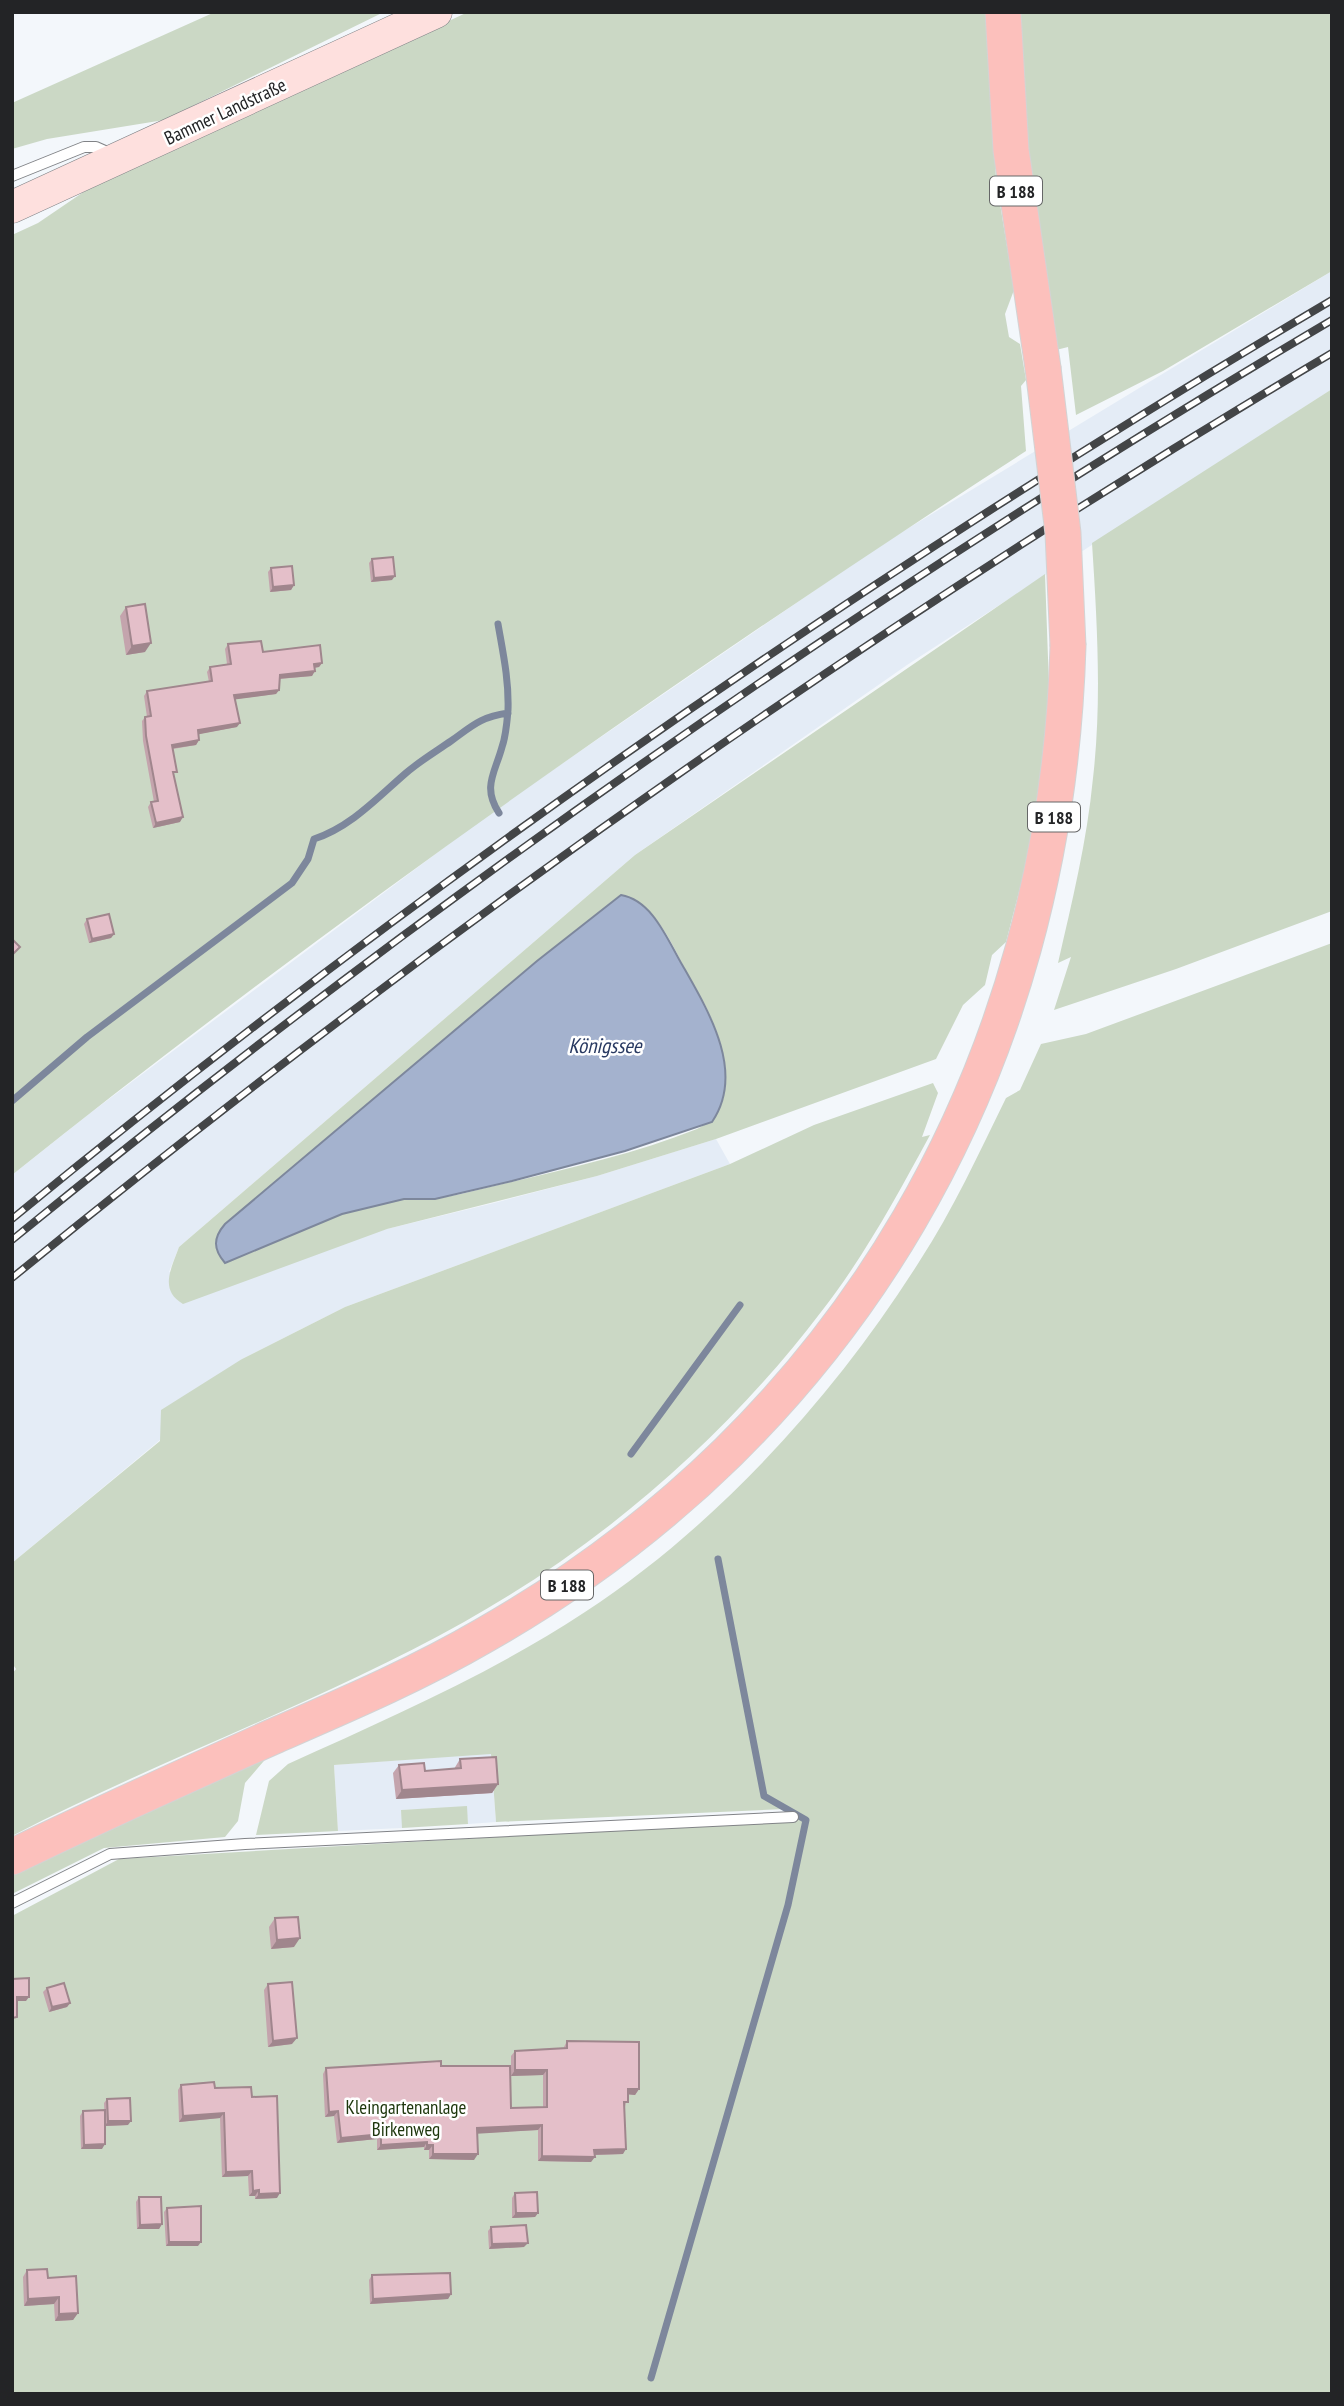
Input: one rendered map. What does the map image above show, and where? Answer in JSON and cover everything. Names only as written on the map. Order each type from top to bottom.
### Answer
[{"type":"main road","name":"Bammer Landstraße","points":[[12,207],[436,12]]},
{"type":"main road","name":"B 188","points":[[12,1857],[433,1663],[526,1611],[617,1549],[727,1454],[824,1345],[904,1230],[963,1119],[1015,984],[1052,833],[1064,730],[1068,646],[1063,533],[1043,368],[1011,150],[1003,12]]},
{"type":"lane","points":[[12,176],[84,147],[107,150],[119,159]]},
{"type":"lane","points":[[12,1903],[110,1854],[245,1844],[793,1817]]},
{"type":"shaded area","points":[[1332,271],[1332,389],[907,665],[635,855],[179,1247],[169,1272],[387,1229],[597,1176],[716,1139],[730,1164],[345,1307],[242,1359],[160,1440],[12,1563],[12,1175],[89,1114],[490,813],[884,543]]},
{"type":"shaded area","points":[[491,1753],[496,1822],[468,1824],[466,1807],[402,1810],[402,1828],[338,1831],[334,1765]]},
{"type":"green space","points":[[215,12],[384,12],[164,120],[47,139],[12,149],[12,103]]},
{"type":"green space","points":[[468,12],[987,12],[996,179],[1014,290],[1005,314],[1009,337],[1020,344],[1026,380],[1021,386],[1026,451],[766,623],[510,801],[258,984],[12,1175],[12,235],[38,223],[85,191]]},
{"type":"green space","points":[[1019,12],[1332,12],[1332,271],[1163,371],[1076,415],[1068,347],[1056,350],[1024,124]]},
{"type":"green space","points":[[1332,389],[1332,911],[1176,969],[1054,1010],[1071,957],[1058,963],[1083,848],[1096,749],[1098,660],[1092,543]]},
{"type":"green space","points":[[1045,574],[1049,686],[1042,772],[1029,853],[1006,942],[992,955],[985,985],[963,1005],[936,1059],[716,1139],[597,1176],[387,1229],[183,1304],[176,1298],[171,1292],[169,1278],[179,1247],[635,855]],"holes":[[[621,895],[633,899],[663,928],[706,1007],[720,1040],[726,1075],[725,1092],[720,1108],[707,1123],[668,1140],[580,1166],[461,1194],[435,1199],[404,1199],[342,1214],[282,1239],[225,1224],[537,961]]]},
{"type":"green space","name":"Kleingartenanlage Birkenweg","points":[[1332,943],[1332,2394],[12,2394],[12,1916],[119,1859],[787,1820],[785,1809],[496,1822],[491,1754],[334,1765],[338,1831],[256,1835],[269,1781],[288,1764],[439,1694],[549,1634],[634,1578],[727,1499],[811,1409],[886,1312],[943,1222],[1006,1098],[1020,1090],[1041,1044],[1086,1034]]},
{"type":"green space","points":[[933,1083],[938,1093],[922,1137],[930,1135],[879,1226],[837,1291],[745,1402],[703,1445],[613,1523],[515,1592],[409,1651],[353,1679],[125,1781],[12,1836],[12,1674],[16,1669],[12,1663],[12,1563],[160,1441],[161,1410],[242,1359],[345,1307],[730,1164],[814,1125]]},
{"type":"green space","points":[[269,1755],[245,1783],[238,1821],[225,1837],[104,1848],[12,1894],[12,1874]]},
{"type":"green space","points":[[467,1806],[468,1824],[402,1828],[401,1810]]},
{"type":"water","name":"Königssee","points":[[621,895],[641,904],[656,920],[711,1019],[724,1061],[725,1082],[722,1102],[712,1122],[625,1151],[512,1181],[435,1199],[404,1199],[342,1214],[225,1263],[216,1244],[218,1234],[225,1224],[537,961]]},
{"type":"building","points":[[393,557],[395,576],[374,578],[372,559]]},
{"type":"building","points":[[292,566],[294,585],[273,587],[271,568]]},
{"type":"building","points":[[145,604],[151,643],[132,646],[126,607]]},
{"type":"building","points":[[261,641],[263,652],[320,645],[322,663],[314,664],[315,671],[280,675],[279,690],[234,695],[240,723],[198,730],[199,740],[172,745],[177,772],[173,772],[183,817],[156,823],[151,802],[158,801],[146,736],[145,717],[151,716],[147,691],[212,681],[210,667],[231,664],[228,644]]},
{"type":"building","points":[[109,914],[114,934],[92,939],[87,919]]},
{"type":"building","points":[[12,939],[20,947],[12,955]]},
{"type":"building","points":[[496,1757],[498,1784],[402,1790],[399,1765],[424,1763],[425,1771],[461,1768],[460,1759]]},
{"type":"building","points":[[298,1917],[300,1938],[277,1940],[275,1918]]},
{"type":"building","points":[[29,1978],[29,1997],[17,1997],[17,2017],[12,2018],[12,1979]]},
{"type":"building","points":[[292,1982],[297,2038],[273,2041],[268,1984]]},
{"type":"building","points":[[64,1983],[70,2003],[52,2007],[47,1988]]},
{"type":"building","points":[[567,2041],[639,2042],[639,2089],[628,2089],[628,2102],[624,2102],[626,2149],[594,2150],[595,2157],[542,2156],[542,2125],[477,2128],[478,2154],[433,2154],[433,2145],[427,2145],[427,2142],[381,2145],[381,2134],[341,2138],[338,2111],[329,2112],[326,2068],[441,2061],[441,2066],[510,2066],[511,2108],[547,2107],[547,2070],[515,2070],[515,2051],[567,2048]]},
{"type":"building","points":[[214,2082],[215,2088],[251,2087],[252,2097],[277,2096],[280,2193],[259,2194],[259,2190],[253,2191],[252,2171],[226,2172],[224,2113],[183,2116],[181,2085]]},
{"type":"building","points":[[130,2098],[131,2121],[108,2121],[107,2099]]},
{"type":"building","points":[[105,2110],[105,2144],[84,2145],[83,2111]]},
{"type":"building","points":[[537,2192],[538,2213],[516,2213],[515,2193]]},
{"type":"building","points":[[139,2197],[161,2197],[162,2224],[140,2225]]},
{"type":"building","points":[[201,2206],[201,2242],[169,2242],[167,2208]]},
{"type":"building","points":[[526,2225],[528,2243],[492,2244],[491,2227]]},
{"type":"building","points":[[47,2269],[48,2278],[76,2276],[78,2313],[59,2314],[59,2297],[28,2299],[27,2270]]},
{"type":"building","points":[[450,2273],[451,2294],[373,2299],[372,2275]]},
{"type":"waterway","points":[[498,624],[508,699],[504,738],[491,788],[491,795],[499,813]]},
{"type":"waterway","points":[[12,1101],[87,1037],[292,883],[308,859],[314,839],[352,819],[411,769],[471,727],[490,717],[508,713]]},
{"type":"waterway","points":[[631,1454],[740,1305]]},
{"type":"waterway","points":[[651,2378],[788,1905],[806,1820],[764,1796],[718,1559]]},
{"type":"railway","points":[[12,1219],[328,970],[490,850],[654,734],[989,511],[1332,300]]},
{"type":"railway","points":[[12,1240],[169,1114],[329,991],[491,871],[655,755],[821,641],[989,531],[1332,320]]},
{"type":"railway","points":[[12,1278],[169,1152],[329,1029],[491,908],[655,791],[821,676],[989,565],[1159,457],[1332,353]]}]
